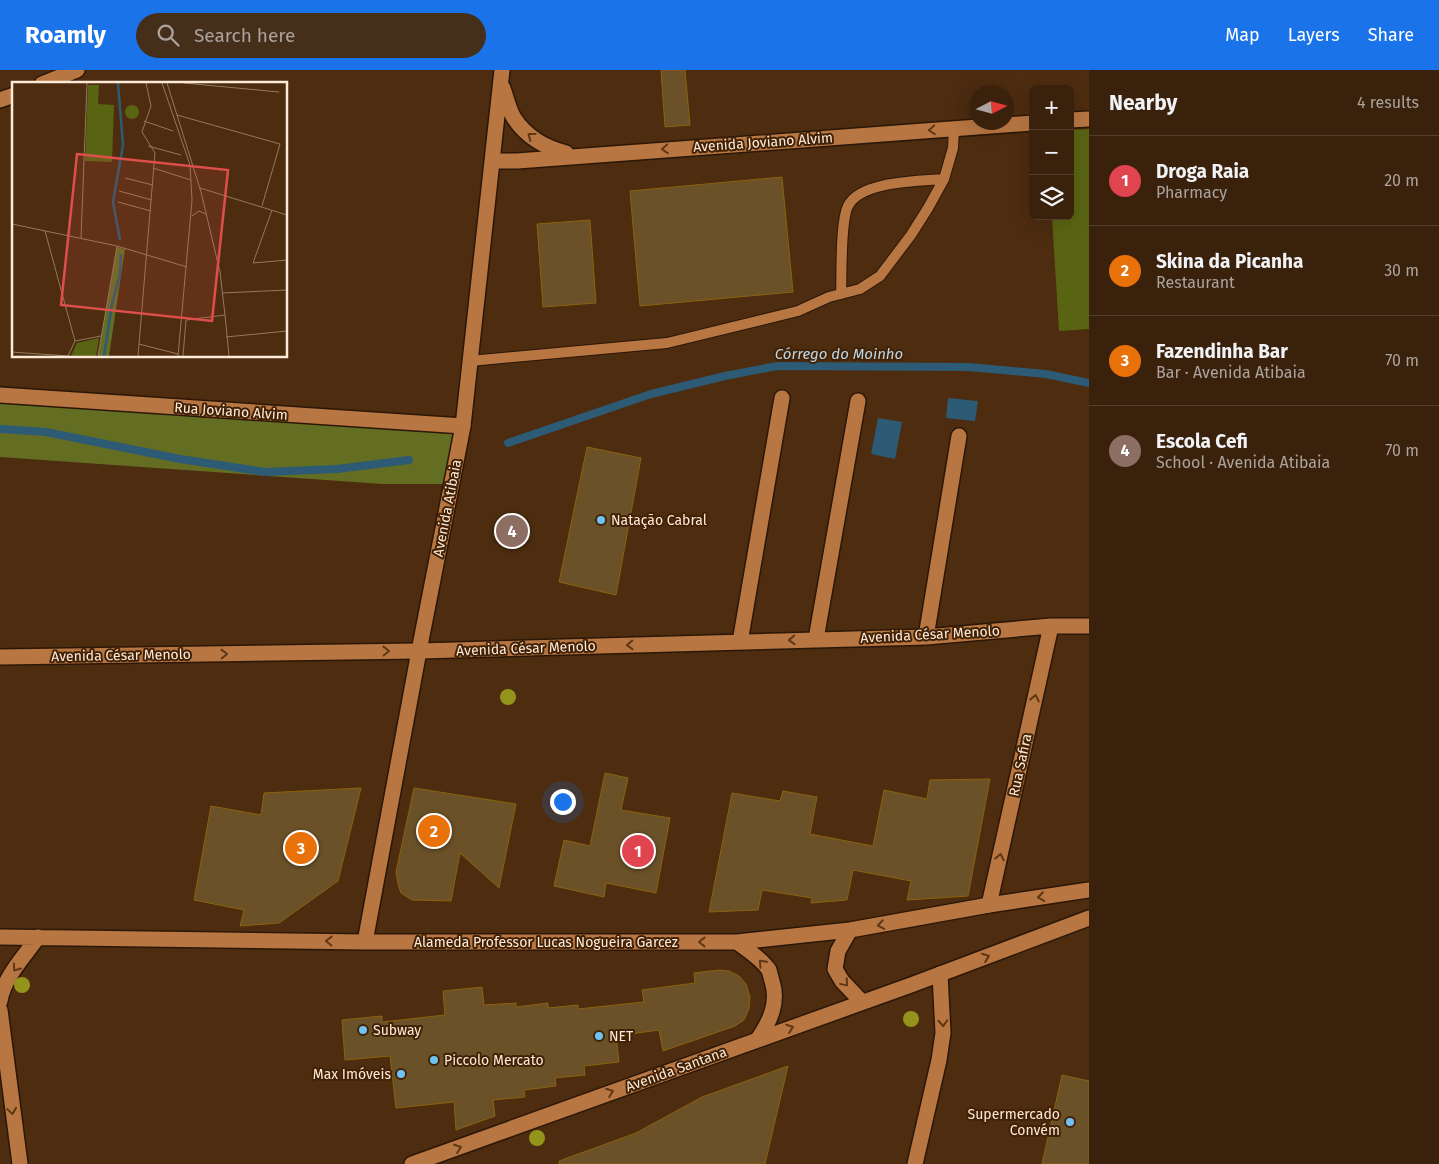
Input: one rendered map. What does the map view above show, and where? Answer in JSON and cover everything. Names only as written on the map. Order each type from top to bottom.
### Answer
[{"type":"street","points":[[47,82],[77,70]]},
{"type":"street","points":[[502,76],[513,117],[525,132],[546,147],[575,156]]},
{"type":"street","name":"Avenida Atibaia","points":[[365,942],[463,426],[502,76]]},
{"type":"street","points":[[0,100],[12,96]]},
{"type":"street","points":[[1074,120],[1089,119]]},
{"type":"street","name":"Avenida Joviano Alvim","points":[[493,161],[516,161],[1029,123]]},
{"type":"street","name":"Rua Joviano Alvim","points":[[0,395],[463,426]]},
{"type":"street","points":[[740,642],[782,398]]},
{"type":"street","points":[[816,639],[858,401]]},
{"type":"street","points":[[926,637],[959,436]]},
{"type":"street","name":"Avenida César Menolo","points":[[0,657],[419,651],[926,637],[1051,626],[1089,626]]},
{"type":"street","name":"Rua Safira","points":[[989,905],[1051,626]]},
{"type":"street","name":"Alameda Professor Lucas Nogueira Garcez","points":[[0,937],[365,942],[737,942],[850,930],[989,905],[1089,890]]},
{"type":"street","points":[[915,1164],[944,1033],[940,974],[1089,918]]},
{"type":"street","points":[[850,930],[838,951],[835,969],[842,981],[862,1002]]},
{"type":"street","points":[[0,1001],[2,989],[38,937]]},
{"type":"street","points":[[737,942],[769,970],[775,989],[775,1004],[768,1024],[758,1039]]},
{"type":"street","name":"Avenida Santana","points":[[412,1164],[940,974]]},
{"type":"street","points":[[0,1010],[20,1164]]},
{"type":"lane","points":[[470,361],[667,343],[798,311],[829,297],[860,289],[880,276],[911,235],[928,208],[944,179],[953,148],[954,128]]},
{"type":"lane","points":[[841,294],[844,220],[847,207],[853,198],[869,189],[944,179]]},
{"type":"green space","points":[[1089,129],[1089,329],[1059,331],[1052,220],[1074,220],[1074,130]]},
{"type":"green space","points":[[0,396],[459,428],[448,484],[382,484],[0,457]]},
{"type":"water","points":[[948,398],[978,401],[975,421],[946,418]]},
{"type":"water","points":[[878,418],[902,422],[895,459],[871,454]]},
{"type":"building","points":[[661,70],[685,70],[690,125],[665,127]]},
{"type":"building","points":[[782,177],[793,292],[640,306],[630,191]]},
{"type":"building","points":[[590,220],[596,303],[543,307],[537,224]]},
{"type":"building","name":"Natação Cabral","points":[[587,447],[641,458],[616,595],[559,582]]},
{"type":"building","points":[[605,773],[628,778],[621,810],[670,818],[656,893],[606,883],[604,897],[554,886],[564,840],[590,846]]},
{"type":"building","points":[[990,779],[968,896],[907,900],[911,881],[853,870],[847,900],[811,903],[812,898],[762,890],[758,910],[709,912],[732,793],[780,801],[783,791],[817,797],[810,834],[873,846],[884,790],[927,799],[930,780]]},
{"type":"building","points":[[361,788],[338,881],[279,923],[240,926],[244,910],[194,900],[211,806],[261,815],[264,793]]},
{"type":"building","points":[[414,788],[516,804],[499,888],[460,853],[451,901],[412,900],[401,893],[396,872]]},
{"type":"building","points":[[719,970],[729,971],[739,976],[746,984],[750,997],[749,1009],[744,1020],[735,1026],[663,1051],[659,1030],[616,1036],[619,1062],[584,1066],[585,1075],[555,1078],[556,1086],[524,1090],[525,1097],[493,1100],[495,1116],[456,1130],[454,1102],[396,1108],[390,1056],[345,1060],[342,1020],[382,1016],[382,1022],[445,1015],[443,991],[482,987],[484,1005],[516,1003],[516,1007],[548,1003],[548,1008],[578,1005],[578,1009],[644,1002],[642,990],[695,983],[694,973]]},
{"type":"building","points":[[788,1066],[765,1164],[559,1164],[559,1161],[636,1133],[702,1097]]},
{"type":"building","name":"Supermercado Convém","points":[[1062,1075],[1089,1081],[1089,1164],[1042,1164]]},
{"type":"waterway","name":"Córrego do Moinho","points":[[508,443],[651,394],[725,376],[777,366],[969,367],[1046,374],[1089,383]]},
{"type":"waterway","points":[[0,429],[46,432],[180,459],[265,472],[337,469],[409,460]]},
{"type":"place","name":"Natação Cabral","points":[[601,520]]},
{"type":"place","name":"Escola Cefi","points":[[512,531]]},
{"type":"place","name":"Skina da Picanha","points":[[434,831]]},
{"type":"place","name":"Fazendinha Bar","points":[[301,848]]},
{"type":"place","name":"Droga Raia","points":[[638,851]]},
{"type":"place","name":"Subway","points":[[363,1030]]},
{"type":"place","name":"NET","points":[[599,1036]]},
{"type":"place","name":"Piccolo Mercato","points":[[434,1060]]},
{"type":"place","name":"Max Imóveis","points":[[401,1074]]},
{"type":"place","name":"Supermercado Convém","points":[[1070,1122]]}]
